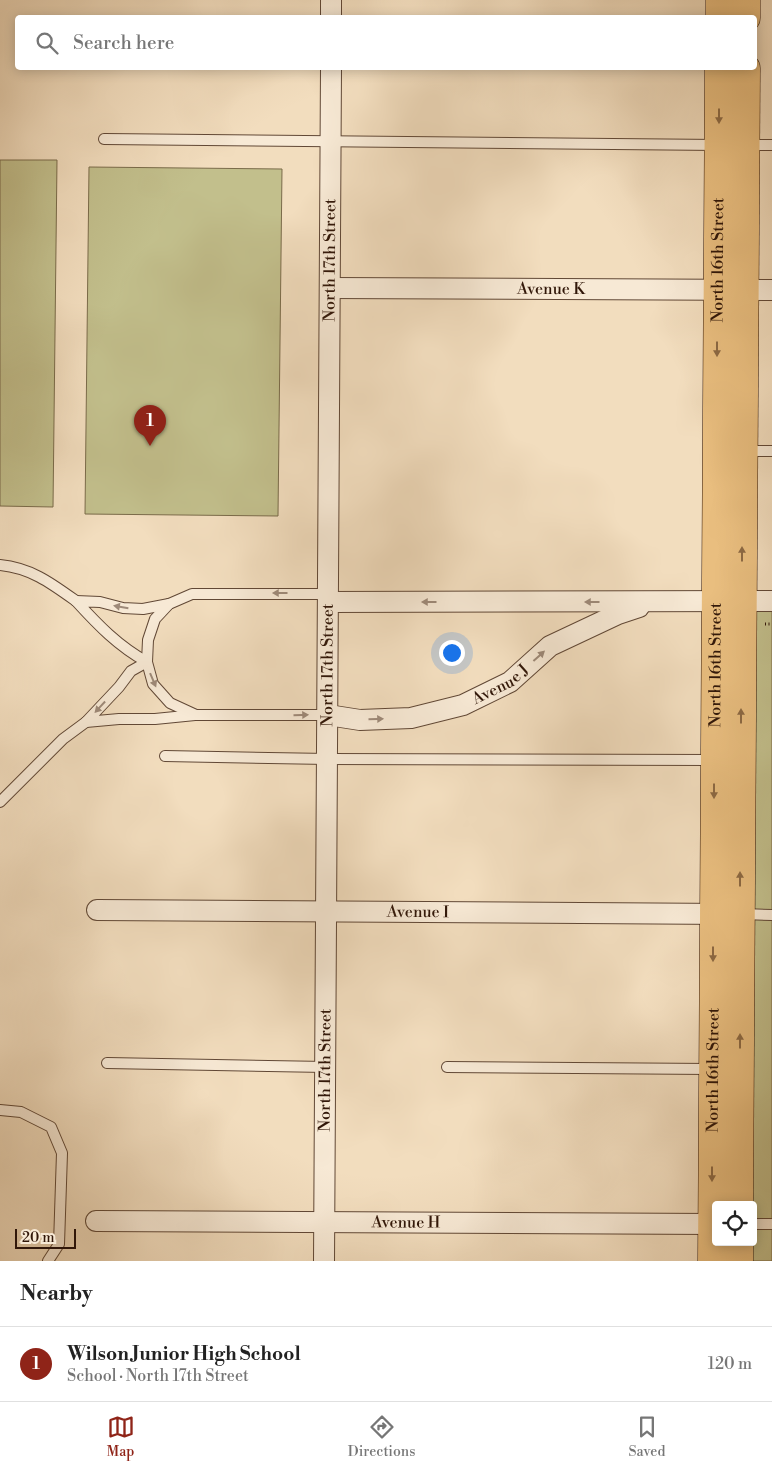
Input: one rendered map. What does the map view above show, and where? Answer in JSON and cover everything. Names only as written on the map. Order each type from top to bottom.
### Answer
[{"type":"main road","points":[[720,0],[720,15]]},
{"type":"main road","points":[[746,0],[746,15]]},
{"type":"main road","name":"North 16th Street","points":[[716,1201],[726,1069],[732,145],[720,70]]},
{"type":"main road","name":"North 16th Street","points":[[732,145],[746,70]]},
{"type":"main road","name":"North 16th Street","points":[[726,1069],[739,1201]]},
{"type":"main road","name":"North 16th Street","points":[[712,1261],[713,1246]]},
{"type":"main road","points":[[739,1246],[739,1261]]},
{"type":"street","points":[[331,0],[331,15]]},
{"type":"street","name":"North 17th Street","points":[[324,1261],[331,70]]},
{"type":"street","name":"Avenue K","points":[[330,288],[772,290]]},
{"type":"street","name":"Avenue J","points":[[328,598],[658,602],[772,601]]},
{"type":"street","name":"Avenue J","points":[[328,715],[360,720],[411,718],[464,705],[510,682],[550,646],[618,614],[658,602]]},
{"type":"street","name":"Avenue I","points":[[97,910],[727,914]]},
{"type":"street","name":"Avenue H","points":[[96,1221],[712,1224]]},
{"type":"lane","points":[[104,139],[772,145]]},
{"type":"lane","points":[[730,451],[772,451]]},
{"type":"lane","points":[[0,564],[13,566],[45,579],[76,601],[128,652],[147,662]]},
{"type":"lane","points":[[76,601],[100,602],[123,608],[143,609],[169,604],[192,594],[328,598]]},
{"type":"lane","points":[[169,604],[155,620],[148,640],[147,662],[153,684],[170,703],[196,715]]},
{"type":"lane","points":[[0,802],[63,739],[86,722],[119,687],[130,671],[147,662]]},
{"type":"lane","points":[[86,722],[196,715],[328,715]]},
{"type":"lane","points":[[165,756],[728,760]]},
{"type":"lane","points":[[727,914],[772,915]]},
{"type":"lane","points":[[106,1063],[326,1066]]},
{"type":"lane","points":[[447,1067],[726,1069]]},
{"type":"lane","points":[[0,1110],[22,1112],[51,1127],[62,1152],[59,1244],[48,1261]]},
{"type":"lane","points":[[757,1224],[772,1224]]},
{"type":"shaded area","points":[[0,160],[57,160],[53,507],[0,506]]},
{"type":"shaded area","points":[[89,167],[282,169],[278,516],[85,514]]},
{"type":"shaded area","points":[[772,601],[772,1261],[744,1261],[744,1246],[757,1246],[757,1201],[744,1201],[742,602]]},
{"type":"place","name":"Wilson Junior High School","points":[[150,446]]}]
